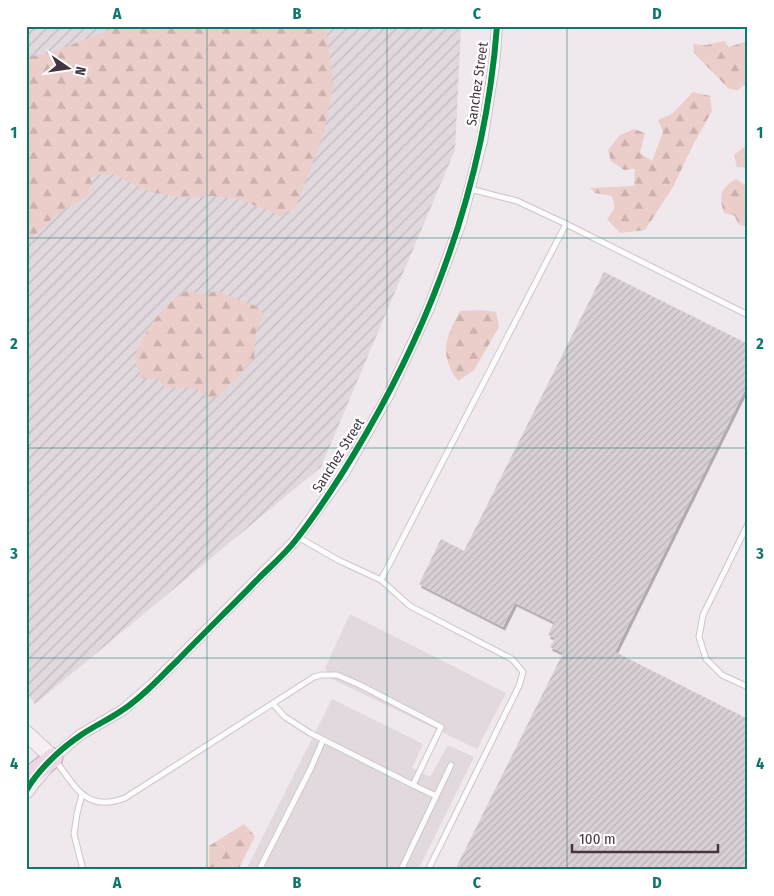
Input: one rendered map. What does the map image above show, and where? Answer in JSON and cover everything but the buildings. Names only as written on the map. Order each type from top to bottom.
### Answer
[{"type":"highway","points":[[26,779],[28,775],[53,758]]},
{"type":"street","name":"Sanchez Street","points":[[26,792],[30,784],[53,758],[80,736],[124,710],[230,608],[298,537],[344,473],[388,396],[430,308],[461,222],[483,132],[494,65],[497,26]]},
{"type":"street","points":[[26,733],[53,758]]},
{"type":"lane","points":[[470,188],[517,201],[748,315]]},
{"type":"lane","points":[[380,580],[566,224]]},
{"type":"lane","points":[[748,524],[703,615],[699,638],[706,660],[722,675],[748,687]]},
{"type":"lane","points":[[298,537],[338,560],[380,580],[410,606],[512,659],[523,672],[513,699],[428,870]]},
{"type":"lane","points":[[53,758],[82,794],[92,801],[102,803],[113,802],[125,798],[314,677],[337,675],[442,727],[413,785]]},
{"type":"lane","points":[[273,704],[295,725],[436,796]]},
{"type":"lane","points":[[259,870],[311,768],[323,740]]},
{"type":"lane","points":[[401,870],[451,765]]},
{"type":"lane","points":[[82,794],[74,834],[83,870]]},
{"type":"shaded area","points":[[26,26],[461,26],[455,150],[321,467],[35,704],[26,692]]},
{"type":"shaded area","points":[[350,614],[506,693],[477,749],[332,679],[325,668]]},
{"type":"shaded area","points":[[332,699],[423,744],[412,768],[430,777],[448,745],[474,757],[418,870],[246,870]]},
{"type":"green space","points":[[120,26],[326,26],[333,87],[324,132],[296,207],[281,216],[241,200],[214,196],[184,198],[150,192],[112,174],[92,175],[89,195],[56,215],[26,243],[26,57],[50,53]]},
{"type":"green space","points":[[724,41],[729,47],[748,41],[748,82],[738,90],[729,89],[694,53],[693,44],[706,45]]},
{"type":"green space","points":[[693,92],[710,96],[712,111],[673,187],[645,230],[620,233],[607,219],[615,208],[612,196],[595,193],[590,188],[634,186],[635,169],[624,170],[611,161],[608,150],[620,135],[634,129],[645,133],[640,153],[652,161],[663,132],[658,120],[673,113]]},
{"type":"green space","points":[[748,144],[748,168],[737,167],[734,155]]},
{"type":"green space","points":[[736,179],[748,187],[748,227],[738,224],[735,216],[724,213],[722,207],[721,197],[724,189]]},
{"type":"green space","points":[[188,290],[201,295],[216,291],[256,306],[264,315],[256,332],[254,358],[221,394],[210,399],[196,388],[166,388],[158,379],[141,378],[134,357],[155,319],[169,304]]},
{"type":"green space","points":[[480,310],[496,312],[499,327],[474,370],[458,381],[452,372],[446,355],[448,338],[460,311]]},
{"type":"green space","points":[[244,824],[255,836],[238,870],[209,870],[209,846]]},
{"type":"cycle path","points":[[26,791],[50,760],[65,747],[129,706],[177,661],[295,541],[333,488],[393,385],[437,287],[455,237],[482,133],[491,80],[497,26]]}]
